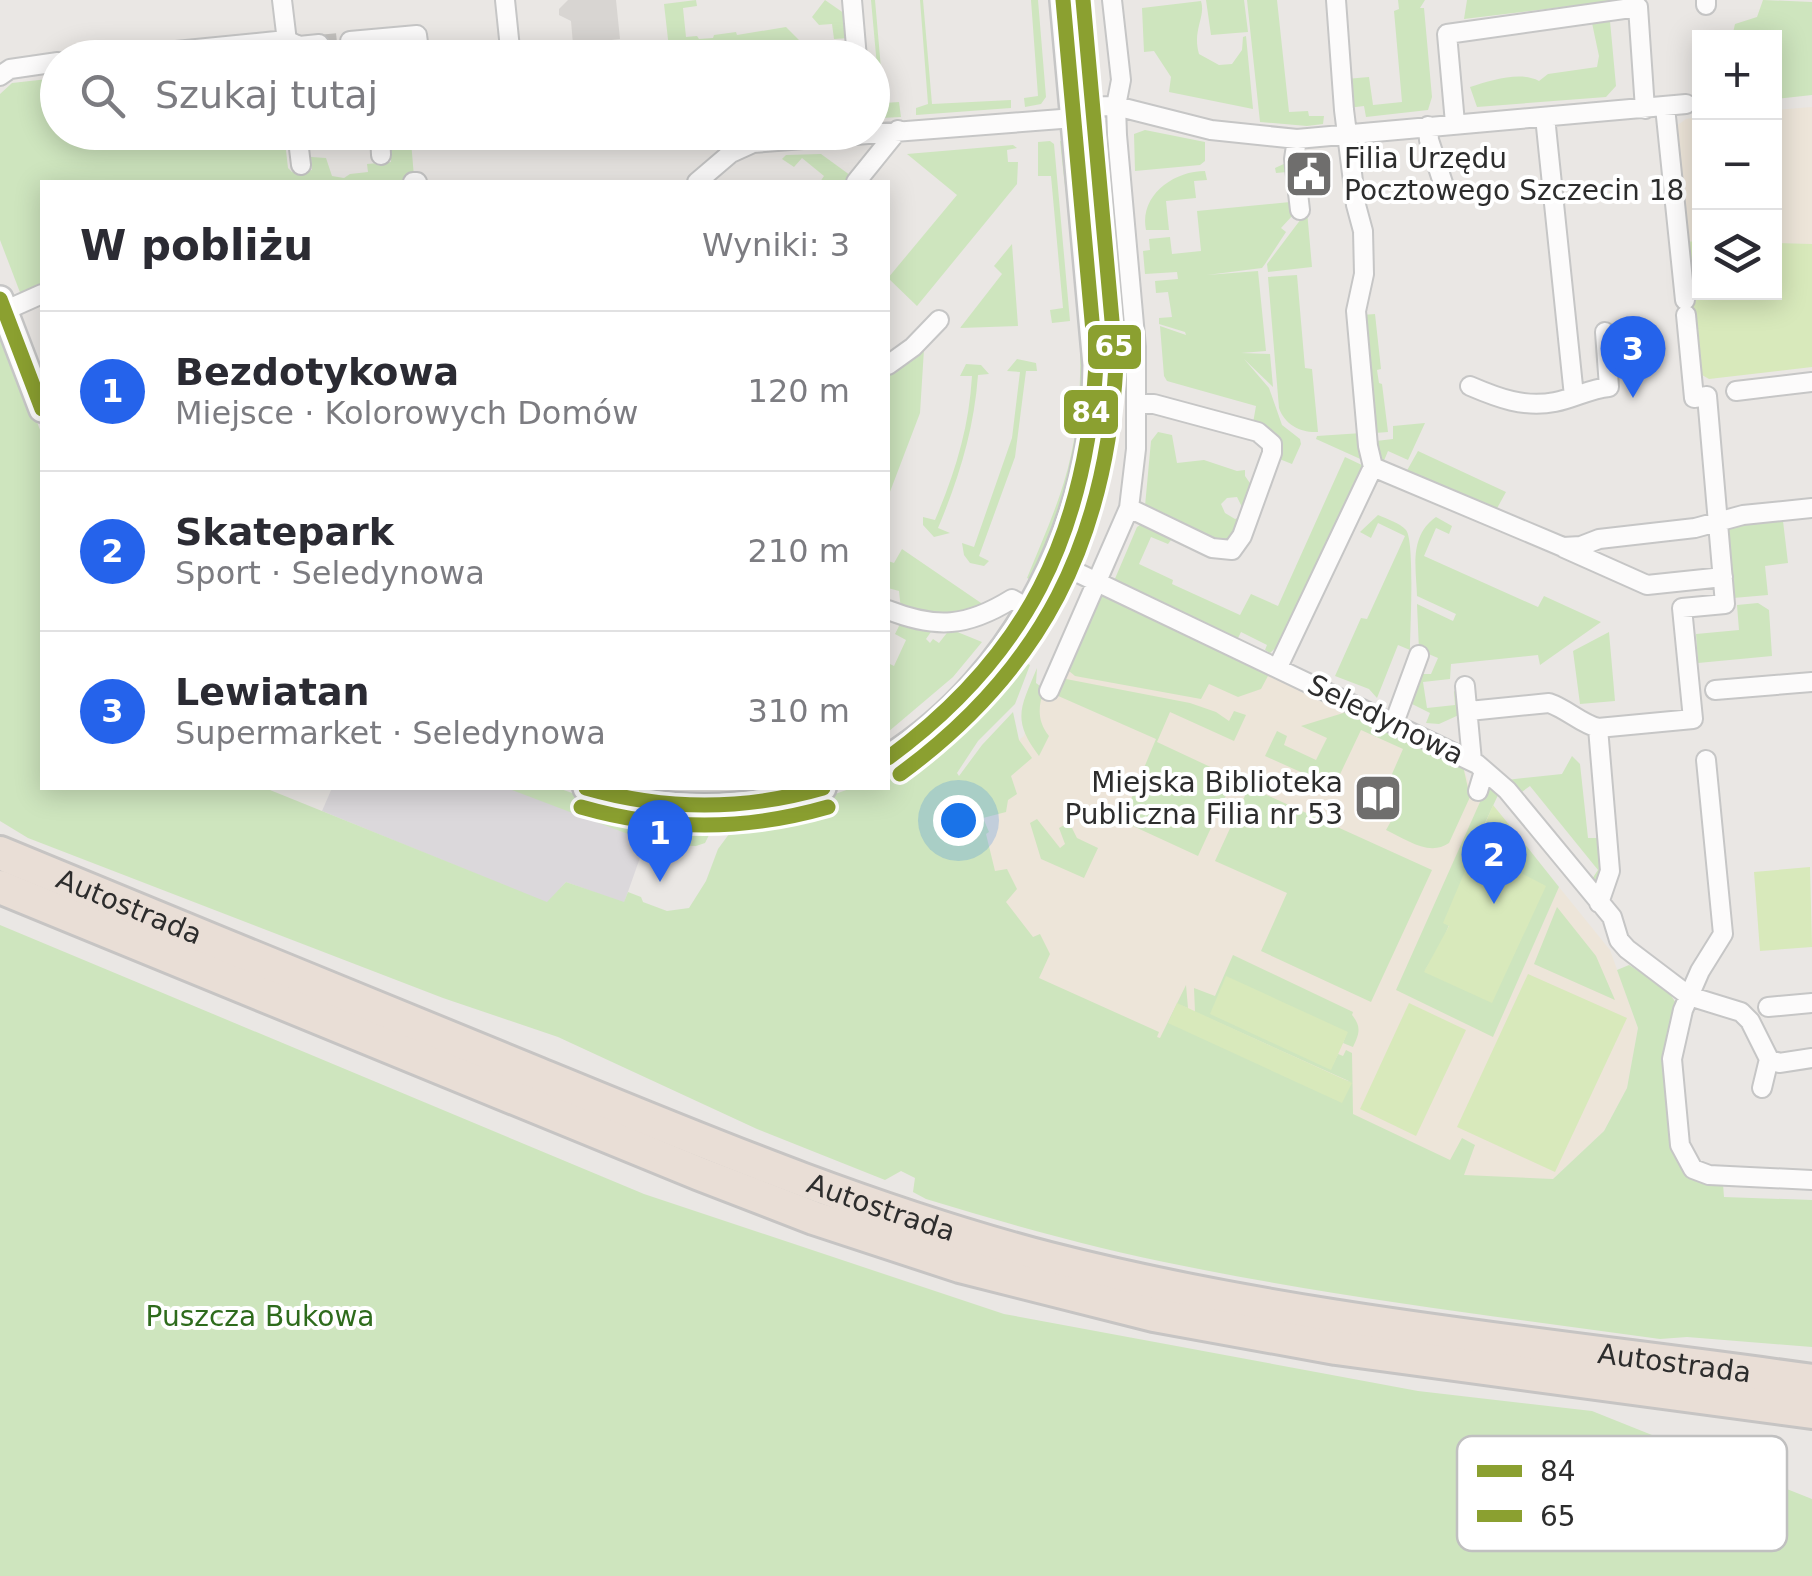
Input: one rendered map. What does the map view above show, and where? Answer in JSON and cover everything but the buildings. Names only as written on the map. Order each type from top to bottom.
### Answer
[{"type":"highway","name":"Autostrada","points":[[0,854],[677,1131],[862,1218]]},
{"type":"highway","name":"Autostrada","points":[[0,887],[686,1168],[862,1218],[1070,1296],[1214,1328],[1367,1352],[1812,1412]]},
{"type":"highway","name":"Autostrada","points":[[911,1235],[1229,1298],[1812,1381]]},
{"type":"street","points":[[282,0],[286,40]]},
{"type":"street","points":[[505,0],[509,40]]},
{"type":"street","points":[[852,0],[855,40]]},
{"type":"street","points":[[890,757],[928,731],[963,700],[999,657],[1052,560],[1086,459],[1096,381],[1063,0]]},
{"type":"street","points":[[1049,691],[1130,508],[1137,404],[1136,347],[1116,106],[1121,80],[1112,0]]},
{"type":"street","points":[[1336,0],[1356,205],[1363,231],[1364,274],[1356,311],[1373,467],[1647,585],[1723,577]]},
{"type":"street","points":[[1455,123],[1447,34],[1638,7],[1645,108]]},
{"type":"street","points":[[0,76],[10,69],[40,65]]},
{"type":"street","points":[[890,131],[1116,106],[1211,130],[1297,139],[1686,104]]},
{"type":"street","points":[[1469,711],[1549,703],[1598,728],[1693,720],[1682,608],[1725,604],[1707,396],[1694,398],[1665,106]]},
{"type":"street","points":[[1545,117],[1574,396]]},
{"type":"street","points":[[1428,126],[1442,184]]},
{"type":"street","points":[[890,140],[898,130]]},
{"type":"street","points":[[1297,139],[1294,159],[1300,210]]},
{"type":"street","points":[[300,150],[301,165]]},
{"type":"street","points":[[382,150],[382,155]]},
{"type":"street","points":[[699,180],[738,150]]},
{"type":"street","points":[[858,180],[882,150]]},
{"type":"street","points":[[40,295],[2,305],[40,403]]},
{"type":"street","points":[[890,363],[913,347],[939,320]]},
{"type":"street","points":[[1470,386],[1512,402],[1532,404],[1574,396],[1588,389],[1609,388],[1605,332]]},
{"type":"street","points":[[1736,391],[1812,382]]},
{"type":"street","points":[[1130,508],[1212,548],[1232,550],[1242,536],[1272,453],[1272,444],[1258,432],[1154,404],[1137,404]]},
{"type":"street","name":"Seledynowa","points":[[1278,666],[1373,467]]},
{"type":"street","points":[[1563,548],[1599,539],[1694,528],[1744,515],[1812,508]]},
{"type":"street","name":"Seledynowa","points":[[1052,560],[1394,722],[1478,766],[1507,790],[1612,917],[1627,950],[1689,996],[1741,1012],[1750,1020],[1769,1059]]},
{"type":"street","points":[[890,611],[936,624],[994,610],[1012,599],[1028,608]]},
{"type":"street","points":[[1394,722],[1420,655]]},
{"type":"street","points":[[1715,690],[1812,682]]},
{"type":"street","points":[[1464,686],[1478,766],[1478,791]]},
{"type":"street","points":[[1598,728],[1610,871],[1599,904]]},
{"type":"street","points":[[1706,760],[1724,934],[1689,996],[1672,1059],[1680,1145],[1693,1169],[1709,1175],[1812,1180]]},
{"type":"street","points":[[594,790],[671,806],[805,790]]},
{"type":"street","points":[[1768,1007],[1812,1003]]},
{"type":"street","points":[[1762,1088],[1769,1059],[1779,1063],[1812,1058]]},
{"type":"shaded area","points":[[568,0],[616,0],[620,39],[573,40],[571,21],[559,15],[559,9]]},
{"type":"shaded area","points":[[1812,107],[1812,244],[1782,243],[1782,109]]},
{"type":"shaded area","points":[[1692,118],[1692,242],[1683,241],[1671,130]]},
{"type":"shaded area","points":[[1103,597],[1463,766],[1470,787],[1484,793],[1493,1036],[1559,887],[1610,950],[1638,1028],[1627,1088],[1604,1131],[1553,1179],[1471,1177],[1407,1158],[1003,972],[961,784],[1024,736],[1036,685],[1056,694]]},
{"type":"shaded area","points":[[331,790],[525,790],[647,838],[624,903],[566,882],[547,903],[322,811]]},
{"type":"green space","points":[[696,0],[697,6],[683,8],[686,37],[713,38],[786,27],[799,40],[668,40],[664,4]]},
{"type":"green space","points":[[825,0],[848,16],[850,38],[834,39],[832,24],[819,25],[812,17]]},
{"type":"green space","points":[[871,0],[875,0],[878,40],[875,40]]},
{"type":"green space","points":[[920,0],[932,104],[1011,100],[1011,108],[916,115],[916,108],[928,104]]},
{"type":"green space","points":[[1031,0],[1038,0],[1046,97],[1041,104],[1025,107],[1024,98],[1038,96]]},
{"type":"green space","points":[[1206,0],[1244,0],[1248,32],[1211,35]]},
{"type":"green space","points":[[1247,0],[1277,0],[1289,112],[1308,111],[1309,116],[1324,116],[1323,124],[1260,122]]},
{"type":"green space","points":[[1398,0],[1425,0],[1420,8],[1424,8],[1432,97],[1428,110],[1366,117],[1364,106],[1348,108],[1346,79],[1369,77],[1373,105],[1402,102],[1394,11],[1399,9]]},
{"type":"green space","points":[[1467,0],[1611,0],[1611,1],[1464,19]]},
{"type":"green space","points":[[1763,0],[1812,2],[1812,95],[1782,98],[1782,30],[1734,30],[1735,24],[1757,17]]},
{"type":"green space","points":[[1201,1],[1199,54],[1219,65],[1232,64],[1246,36],[1253,109],[1169,92],[1171,77],[1154,51],[1144,52],[1142,8]]},
{"type":"green space","points":[[1610,21],[1616,86],[1606,97],[1477,107],[1470,87],[1515,77],[1539,81],[1548,74],[1597,67],[1599,56],[1592,23]]},
{"type":"green space","points":[[40,80],[40,150],[286,150],[292,172],[312,170],[311,157],[326,158],[332,176],[344,178],[368,172],[367,164],[391,162],[389,150],[412,150],[414,177],[403,180],[40,180],[40,290],[21,295],[0,240],[0,94],[12,83]]},
{"type":"green space","points":[[899,102],[901,117],[890,118],[890,103]]},
{"type":"green space","points":[[1145,130],[1205,142],[1205,161],[1200,165],[1135,171],[1134,134]]},
{"type":"green space","points":[[1086,139],[1092,139],[1105,295],[1110,440],[1105,486],[1072,555],[1069,550],[1090,488]]},
{"type":"green space","points":[[1060,141],[1066,141],[1086,382],[1077,456],[1058,518],[1031,580],[1027,578],[1052,518],[1071,455],[1080,378],[1078,298]]},
{"type":"green space","points":[[1038,142],[1054,144],[1070,321],[1052,323],[1050,310],[1063,308],[1051,176],[1038,176]]},
{"type":"green space","points":[[1013,145],[1017,148],[1007,150],[1008,162],[1018,162],[1017,184],[917,306],[890,276],[957,195],[907,154]]},
{"type":"green space","points":[[821,154],[854,178],[821,180],[824,176],[802,158],[794,167],[782,159],[786,155]]},
{"type":"green space","points":[[1286,163],[1293,215],[1281,228],[1286,232],[1265,264],[1262,268],[1207,275],[1258,271],[1266,351],[1241,353],[1270,354],[1273,387],[1244,359],[1269,388],[1282,425],[1300,439],[1292,464],[1277,458],[1280,447],[1274,433],[1253,423],[1256,406],[1167,381],[1160,326],[1186,335],[1159,324],[1159,318],[1172,317],[1168,292],[1156,293],[1155,281],[1178,279],[1177,272],[1145,274],[1143,251],[1150,250],[1149,239],[1170,237],[1172,254],[1201,251],[1197,211],[1290,202],[1287,172],[1276,173],[1275,168]]},
{"type":"green space","points":[[1205,171],[1207,180],[1194,181],[1196,198],[1166,201],[1169,230],[1146,230],[1148,206],[1161,188],[1181,175]]},
{"type":"green space","points":[[1116,203],[1123,293],[1111,294],[1104,204]]},
{"type":"green space","points":[[1307,211],[1312,267],[1268,272],[1267,264]]},
{"type":"green space","points":[[1683,241],[1692,242],[1692,300],[1782,300],[1782,243],[1812,244],[1812,367],[1709,379],[1695,371]]},
{"type":"green space","points":[[1012,244],[1018,326],[960,328],[1002,274],[994,266]]},
{"type":"green space","points":[[1297,275],[1305,368],[1312,369],[1318,432],[1294,427],[1279,408],[1268,277]]},
{"type":"green space","points":[[1375,314],[1381,369],[1377,370],[1388,432],[1375,433],[1362,315]]},
{"type":"green space","points":[[0,326],[40,430],[40,790],[270,790],[547,902],[566,882],[624,902],[628,892],[667,911],[689,908],[706,881],[718,849],[732,830],[749,817],[804,805],[846,790],[890,790],[890,771],[937,736],[952,744],[997,699],[1024,662],[1030,665],[1015,704],[978,741],[957,773],[959,776],[1013,712],[1019,740],[1032,758],[1011,776],[1017,794],[1008,800],[1006,812],[983,818],[995,871],[1007,869],[1017,889],[1006,902],[1033,937],[1040,934],[1050,954],[1039,978],[1159,1032],[1160,1038],[1186,985],[1188,1008],[1177,1004],[1169,1023],[1351,1082],[1195,1012],[1194,988],[1215,996],[1233,955],[1353,1012],[1357,1038],[1353,1047],[1343,1043],[1347,1032],[1331,1069],[1338,1054],[1343,1056],[1346,1050],[1352,1053],[1353,1114],[1450,1160],[1462,1138],[1475,1145],[1464,1175],[1553,1179],[1604,1131],[1627,1088],[1638,1028],[1617,970],[1629,965],[1666,988],[1676,1003],[1671,1144],[1681,1168],[1698,1180],[1723,1184],[1724,1197],[1812,1200],[1812,1347],[1687,1337],[1660,1339],[1362,1297],[1151,1259],[990,1218],[926,1199],[913,1192],[915,1178],[901,1171],[885,1180],[757,1129],[558,1037],[443,998],[28,838],[0,821]]},
{"type":"green space","points":[[924,349],[920,413],[890,492],[890,374]]},
{"type":"green space","points":[[1017,359],[1036,363],[1037,371],[1026,371],[1015,457],[979,556],[989,561],[984,566],[970,563],[962,543],[974,547],[1012,438],[1020,372],[1007,371]]},
{"type":"green space","points":[[966,364],[981,365],[989,374],[978,375],[964,453],[938,528],[950,533],[934,537],[923,525],[923,517],[935,520],[960,450],[972,376],[960,376]]},
{"type":"green space","points":[[1425,423],[1408,460],[1388,451],[1383,463],[1376,441],[1393,439],[1393,426]]},
{"type":"green space","points":[[1158,432],[1172,435],[1177,463],[1204,460],[1245,470],[1254,489],[1244,511],[1237,497],[1227,498],[1221,504],[1225,513],[1235,519],[1241,517],[1235,541],[1217,544],[1145,506],[1151,441]]},
{"type":"green space","points":[[1362,433],[1367,462],[1316,439],[1317,436]]},
{"type":"green space","points":[[1418,451],[1506,492],[1495,512],[1405,474]]},
{"type":"green space","points":[[1345,457],[1364,466],[1280,644],[1270,653],[1265,650],[1267,645],[1241,632],[1236,642],[1114,581],[1137,527],[1143,523],[1174,536],[1168,544],[1151,537],[1139,564],[1240,615],[1251,594],[1278,606]]},
{"type":"green space","points":[[1378,515],[1406,530],[1411,587],[1410,650],[1398,645],[1377,698],[1369,689],[1335,676],[1361,618],[1367,619],[1405,536],[1378,523],[1371,538],[1360,532]]},
{"type":"green space","points":[[1436,517],[1452,526],[1449,534],[1436,528],[1424,556],[1538,607],[1544,596],[1601,622],[1540,665],[1538,655],[1451,664],[1450,679],[1423,682],[1427,708],[1455,705],[1454,691],[1459,694],[1461,714],[1439,724],[1426,723],[1430,713],[1410,703],[1419,674],[1431,674],[1438,658],[1419,650],[1417,604],[1453,621],[1456,614],[1417,596],[1418,543],[1421,533]]},
{"type":"green space","points":[[1783,521],[1788,563],[1765,566],[1768,595],[1733,598],[1725,527]]},
{"type":"green space","points":[[902,549],[984,605],[948,617],[901,610],[899,591],[890,589],[890,562],[894,563]]},
{"type":"green space","points":[[1060,579],[1063,584],[1033,657],[1016,649],[1052,583]]},
{"type":"green space","points":[[1104,595],[1269,674],[1261,689],[1238,697],[1209,684],[1201,699],[1075,676],[1069,671]]},
{"type":"green space","points":[[1758,603],[1769,610],[1772,656],[1698,663],[1696,634],[1739,630],[1737,605]]},
{"type":"green space","points":[[901,622],[933,629],[926,639],[930,643],[933,639],[939,643],[950,629],[982,642],[953,677],[890,730],[890,664],[894,666],[906,640],[895,634]]},
{"type":"green space","points":[[1609,632],[1615,701],[1580,704],[1573,651]]},
{"type":"green space","points":[[1037,668],[1036,683],[1044,689],[1041,719],[1049,736],[1039,756],[1025,732],[1021,713]]},
{"type":"green space","points":[[1066,679],[1190,703],[1229,721],[1234,711],[1246,715],[1234,741],[1170,712],[1157,742],[1234,778],[1198,856],[1122,821],[1156,739],[1056,695]]},
{"type":"green space","points":[[1353,710],[1463,766],[1470,797],[1449,843],[1426,847],[1386,830],[1399,807],[1381,799],[1403,749],[1361,730],[1334,787],[1265,756],[1277,731],[1287,736],[1284,745],[1316,760],[1327,738],[1301,726]]},
{"type":"green space","points":[[1572,756],[1580,764],[1588,838],[1601,838],[1601,883],[1590,882],[1598,870],[1530,786],[1519,794],[1506,780],[1562,774]]},
{"type":"green space","points":[[1249,787],[1432,870],[1371,1002],[1261,951],[1287,893],[1215,861]]},
{"type":"green space","points":[[1495,788],[1498,795],[1444,923],[1449,925],[1439,950],[1424,971],[1508,866],[1520,838],[1559,887],[1493,1037],[1396,990],[1484,793]]},
{"type":"green space","points":[[512,790],[564,790],[589,799],[703,819],[710,833],[705,843],[696,846],[657,845]]},
{"type":"green space","points":[[1493,805],[1520,838],[1508,866],[1546,886],[1492,1003],[1424,972],[1449,926],[1443,923]]},
{"type":"green space","points":[[1037,819],[1060,848],[1065,844],[1059,828],[1066,824],[1077,838],[1098,848],[1084,878],[1041,859],[1030,823]]},
{"type":"green space","points":[[1810,867],[1812,947],[1760,951],[1754,872]]},
{"type":"green space","points":[[1557,907],[1596,956],[1615,1000],[1534,964]]},
{"type":"green space","name":"Puszcza Bukowa","points":[[0,925],[644,1194],[1004,1314],[1418,1391],[1592,1411],[1654,1436],[1457,1436],[1457,1551],[1787,1551],[1787,1489],[1812,1499],[1812,1576],[0,1576]]},
{"type":"green space","points":[[1528,974],[1627,1018],[1555,1172],[1457,1127]]},
{"type":"green space","points":[[1226,976],[1348,1032],[1331,1070],[1210,1014]]},
{"type":"green space","points":[[1177,1003],[1352,1083],[1342,1103],[1168,1023]]},
{"type":"green space","points":[[1409,1003],[1466,1030],[1416,1136],[1360,1109]]},
{"type":"transit line","name":"84","points":[[890,756],[978,678],[1012,634],[1040,587],[1062,538],[1078,484],[1090,427],[1096,365],[1063,0]]},
{"type":"transit line","name":"65","points":[[900,774],[993,691],[1029,645],[1058,596],[1081,544],[1098,488],[1110,429],[1116,365],[1083,0]]},
{"type":"transit line","name":"84","points":[[0,299],[40,404]]},
{"type":"transit line","name":"84","points":[[594,790],[646,801],[704,805],[763,801],[816,790]]},
{"type":"transit line","name":"65","points":[[581,807],[643,820],[704,825],[766,820],[828,807]]},
{"type":"place","name":"Filia Urzędu Pocztowego Szczecin 18","points":[[1309,174]]},
{"type":"place","name":"Lewiatan","points":[[1633,398]]},
{"type":"place","name":"Miejska Biblioteka Publiczna Filia nr 53","points":[[1378,798]]},
{"type":"place","name":"Bezdotykowa","points":[[660,882]]},
{"type":"place","name":"Skatepark","points":[[1494,904]]}]
